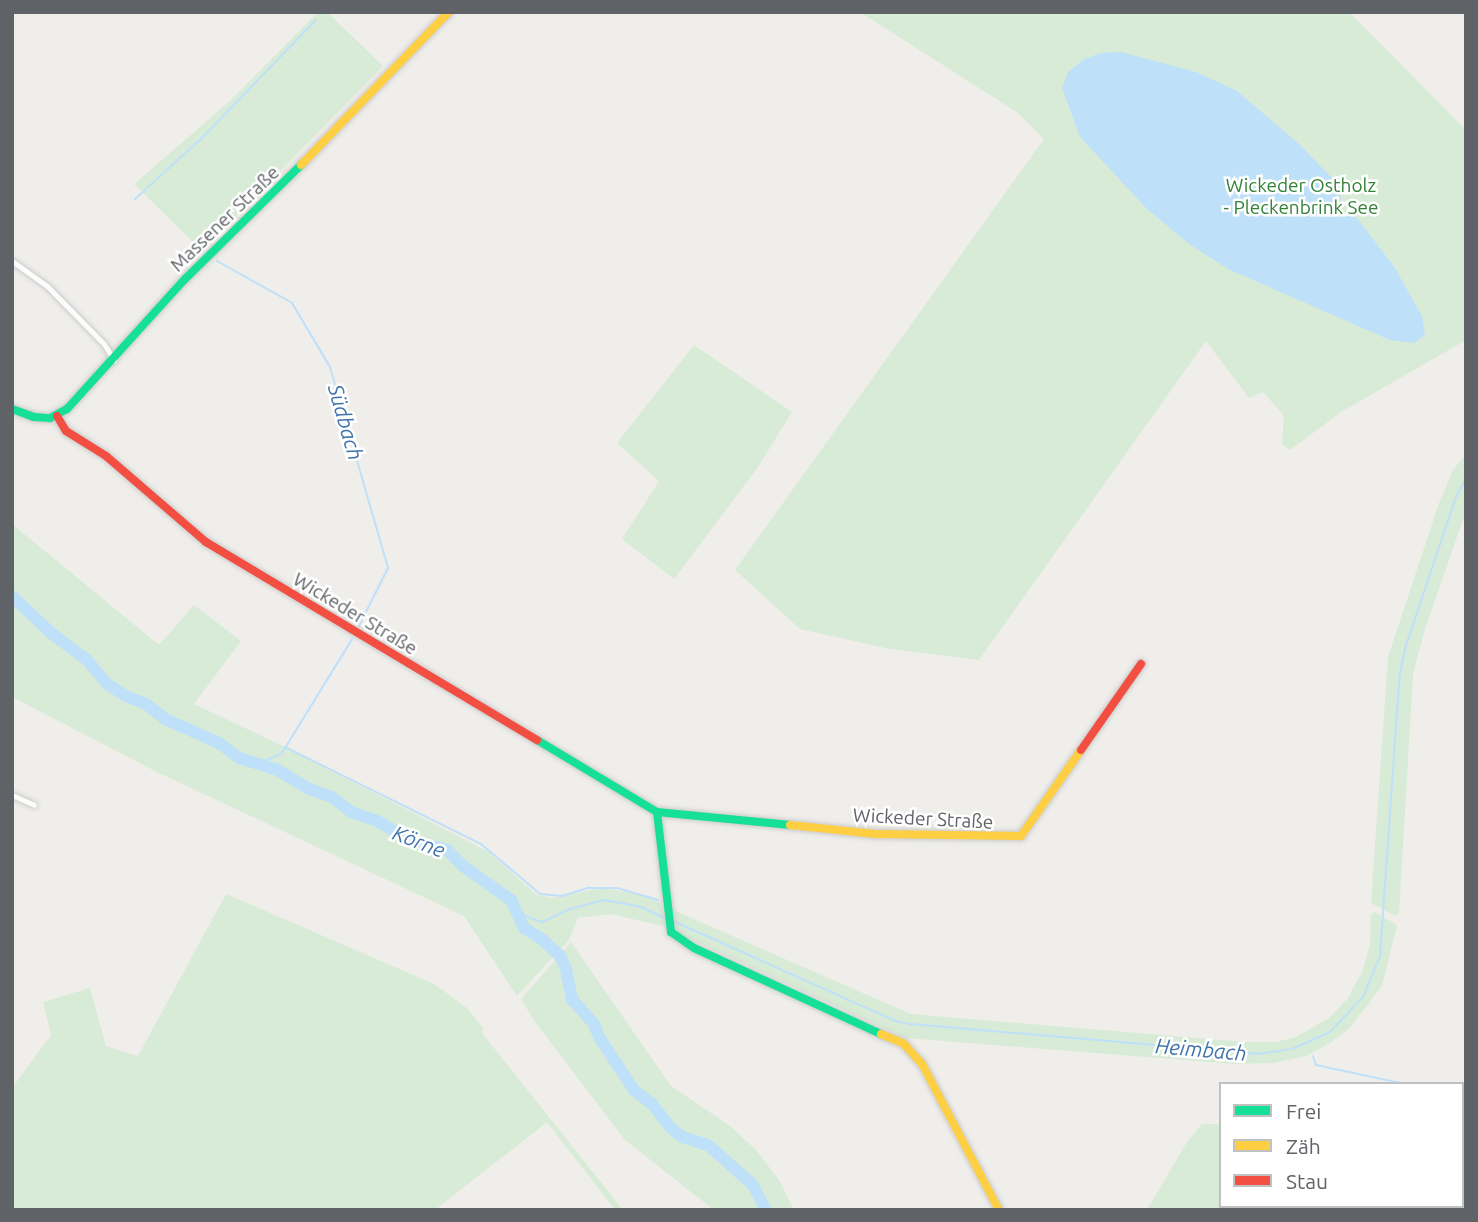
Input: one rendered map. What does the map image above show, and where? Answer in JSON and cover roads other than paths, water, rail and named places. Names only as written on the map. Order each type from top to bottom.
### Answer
[{"type":"street","name":"Massener Straße","points":[[57,416],[114,360],[185,279],[268,200],[449,12]]},
{"type":"street","points":[[12,261],[47,286],[104,344],[114,360]]},
{"type":"street","points":[[12,409],[34,416],[57,416]]},
{"type":"street","name":"Wickeder Straße","points":[[57,416],[66,431],[106,456],[206,542],[657,812],[876,834],[1013,838],[1021,836],[1141,664]]},
{"type":"street","points":[[12,795],[34,805]]},
{"type":"street","points":[[657,812],[670,928],[677,938],[904,1044],[922,1064],[999,1210]]},
{"type":"water","points":[[1121,52],[1196,72],[1237,91],[1298,143],[1339,185],[1342,212],[1357,218],[1395,268],[1422,316],[1425,335],[1414,343],[1390,340],[1228,269],[1189,244],[1146,208],[1080,137],[1062,88],[1068,72],[1083,60],[1100,53]]},
{"type":"waterway","points":[[135,199],[201,139],[316,20]]},
{"type":"waterway","name":"Südbach","points":[[217,261],[292,303],[330,367],[388,568],[359,626]]},
{"type":"waterway","name":"Heimbach","points":[[673,921],[895,1021],[910,1024],[1257,1054],[1292,1049],[1330,1032],[1363,997],[1380,956],[1400,673],[1406,645],[1456,497],[1466,478]]},
{"type":"waterway","name":"Körne","points":[[12,596],[51,633],[87,660],[107,684],[126,696],[146,704],[165,719],[219,743],[239,758],[276,769],[309,789],[332,797],[351,812],[377,821],[412,841],[447,850],[463,866],[511,900],[524,928],[543,940],[560,956],[566,969],[572,999],[594,1024],[599,1037],[634,1090],[652,1104],[682,1137],[708,1145],[753,1185],[766,1210]]},
{"type":"waterway","name":"Südbach","points":[[260,763],[282,753],[352,639]]},
{"type":"waterway","points":[[285,747],[481,844],[540,894],[562,896],[589,888],[617,888],[658,900]]},
{"type":"waterway","name":"Heimbach","points":[[517,913],[542,922],[570,909],[603,900],[641,907],[667,919]]},
{"type":"waterway","points":[[1313,1056],[1316,1065],[1396,1082]]},
{"type":"park label","name":"Wickeder Ostholz - Pleckenbrink See","points":[[1301,197]]}]
